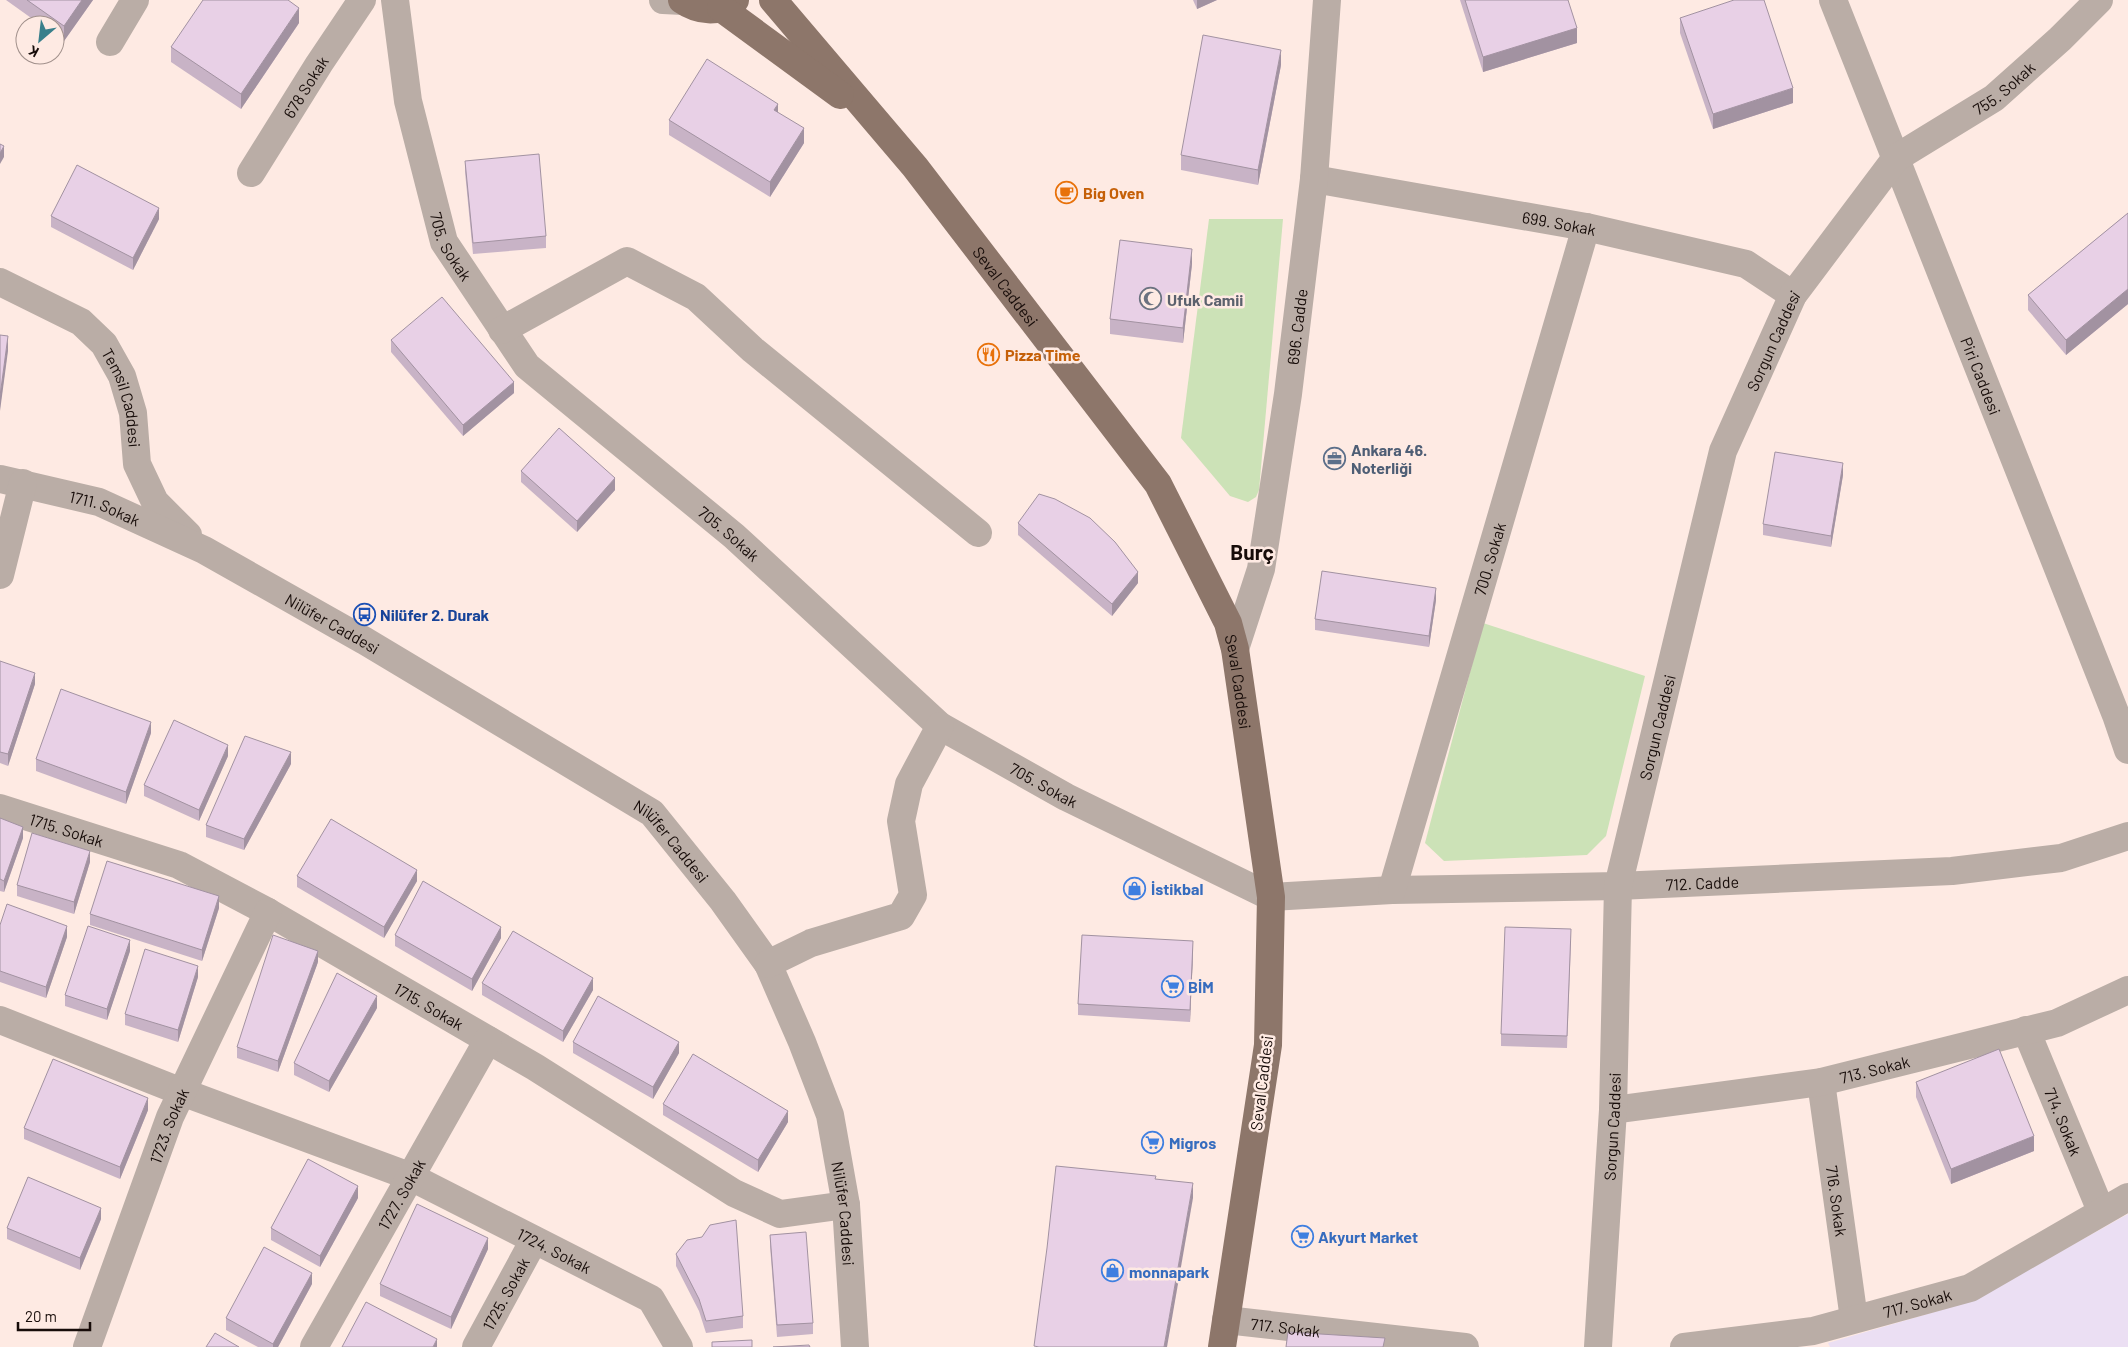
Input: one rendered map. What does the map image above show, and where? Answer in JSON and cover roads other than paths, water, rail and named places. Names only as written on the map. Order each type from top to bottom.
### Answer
[{"type":"main road","name":"Seval Caddesi","points":[[676,0],[695,8],[708,10],[728,4],[878,123]]},
{"type":"main road","name":"Seval Caddesi","points":[[773,0],[915,167],[1158,484],[1228,623],[1235,649],[1271,897],[1268,1045],[1222,1347]]},
{"type":"street","points":[[110,42],[135,0]]},
{"type":"street","name":"678 Sokak","points":[[251,173],[318,64],[362,0]]},
{"type":"street","name":"705. Sokak","points":[[395,0],[408,101],[444,242],[527,366],[734,536],[940,726],[1066,797],[1271,897]]},
{"type":"street","name":"696. Cadde","points":[[1235,649],[1261,568],[1288,394],[1314,178],[1327,0]]},
{"type":"street","name":"Piri Caddesi","points":[[1833,0],[2128,750]]},
{"type":"street","name":"755. Sokak","points":[[1896,158],[1994,98],[2060,40],[2099,0]]},
{"type":"street","name":"Sorgun Caddesi","points":[[1598,1347],[1613,1110],[1618,886],[1723,451],[1793,295],[1896,158]]},
{"type":"street","name":"699. Sokak","points":[[1314,178],[1586,227],[1746,264],[1793,295]]},
{"type":"street","name":"700. Sokak","points":[[1392,890],[1586,227]]},
{"type":"street","points":[[502,330],[628,260],[696,297],[753,350],[978,533]]},
{"type":"street","name":"Temsil Caddesi","points":[[0,282],[81,322],[104,344],[122,376],[133,413],[137,464],[156,502],[174,524],[204,550]]},
{"type":"street","points":[[0,575],[11,481]]},
{"type":"street","name":"1711. Sokak","points":[[11,481],[99,502],[204,550]]},
{"type":"street","name":"Nilüfer Caddesi","points":[[204,550],[365,641],[652,813],[723,901],[768,964],[802,1042],[830,1115],[846,1205],[855,1347]]},
{"type":"street","points":[[768,964],[811,943],[901,916],[913,895],[901,821],[909,784],[940,726]]},
{"type":"street","name":"1715. Sokak","points":[[0,808],[179,865],[268,912],[535,1066],[734,1192],[780,1214],[846,1205]]},
{"type":"street","name":"712. Cadde","points":[[1271,897],[1392,890],[1618,886],[1952,871],[2061,858],[2128,836]]},
{"type":"street","name":"1723. Sokak","points":[[88,1347],[170,1117],[268,912]]},
{"type":"street","name":"713. Sokak","points":[[1613,1110],[1821,1082],[2057,1023],[2128,990]]},
{"type":"street","name":"1724. Sokak","points":[[0,1020],[182,1092],[409,1176],[651,1299],[679,1347]]},
{"type":"street","name":"714. Sokak","points":[[2026,1030],[2101,1212]]},
{"type":"street","name":"1727. Sokak","points":[[314,1347],[409,1176],[488,1040]]},
{"type":"street","name":"716. Sokak","points":[[1821,1082],[1854,1319]]},
{"type":"street","name":"717. Sokak","points":[[1684,1347],[1816,1339],[1854,1319],[1970,1288],[2128,1197]]},
{"type":"street","name":"1725. Sokak","points":[[476,1347],[534,1240]]},
{"type":"street","name":"717. Sokak","points":[[1226,1320],[1437,1346],[1465,1347]]},
{"type":"place","name":"Big Oven","points":[[1067,192]]},
{"type":"place","name":"Ufuk Camii","points":[[1151,299]]},
{"type":"place","name":"Pizza Time","points":[[989,354]]},
{"type":"place","name":"Ankara 46. Noterliği","points":[[1335,458]]},
{"type":"place","name":"Nilüfer 2. Durak","points":[[364,614]]},
{"type":"place","name":"İstikbal","points":[[1135,888]]},
{"type":"place","name":"BİM","points":[[1172,986]]},
{"type":"place","name":"Migros","points":[[1153,1142]]},
{"type":"place","name":"Akyurt Market","points":[[1302,1236]]},
{"type":"place","name":"monnapark","points":[[1113,1271]]},
{"type":"district","name":"Burç","points":[[1252,551]]}]
